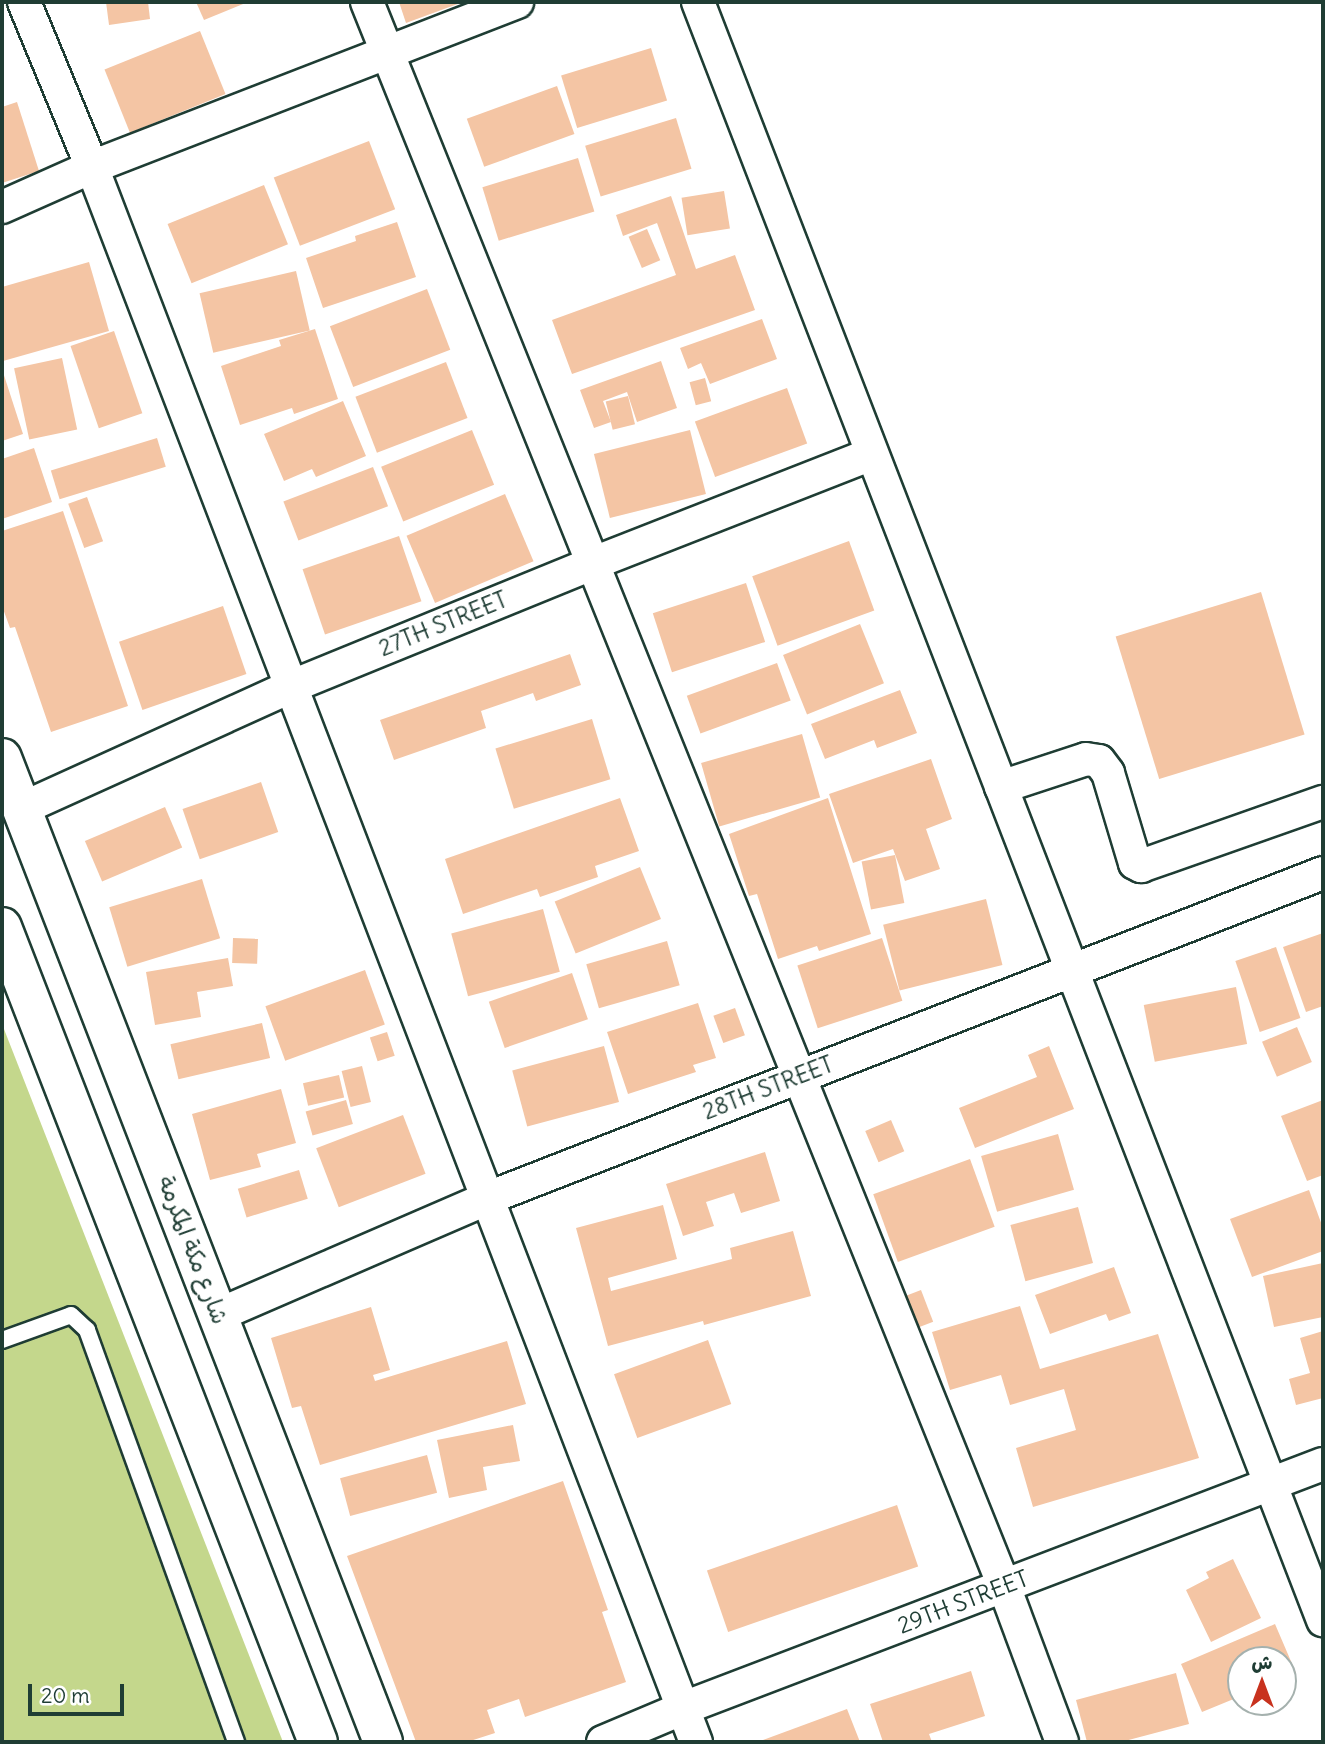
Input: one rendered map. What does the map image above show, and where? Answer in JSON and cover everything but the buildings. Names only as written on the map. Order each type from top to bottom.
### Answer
[{"type":"main road","name":"شارع مكة المكرمة","points":[[2,758],[383,1742]]},
{"type":"main road","points":[[2,927],[318,1742]]},
{"type":"street","points":[[24,2],[92,167],[681,1709],[696,1742]]},
{"type":"street","points":[[367,2],[1004,1586],[1062,1742]]},
{"type":"street","points":[[2,207],[92,167],[517,2]]},
{"type":"street","points":[[698,2],[1323,1620]]},
{"type":"street","name":"27TH STREET","points":[[21,809],[290,687],[591,564],[872,454]]},
{"type":"street","points":[[1001,787],[1086,759],[1098,761],[1105,765],[1135,863],[1141,866],[1323,802]]},
{"type":"street","name":"28TH STREET","points":[[218,1315],[488,1198],[1323,873]]},
{"type":"street","name":"29TH STREET","points":[[603,1742],[681,1709],[1323,1464]]},
{"type":"lane","points":[[2,1340],[71,1315],[87,1330],[236,1742]]},
{"type":"green space","points":[[2,1024],[283,1742],[2,1742]]}]
